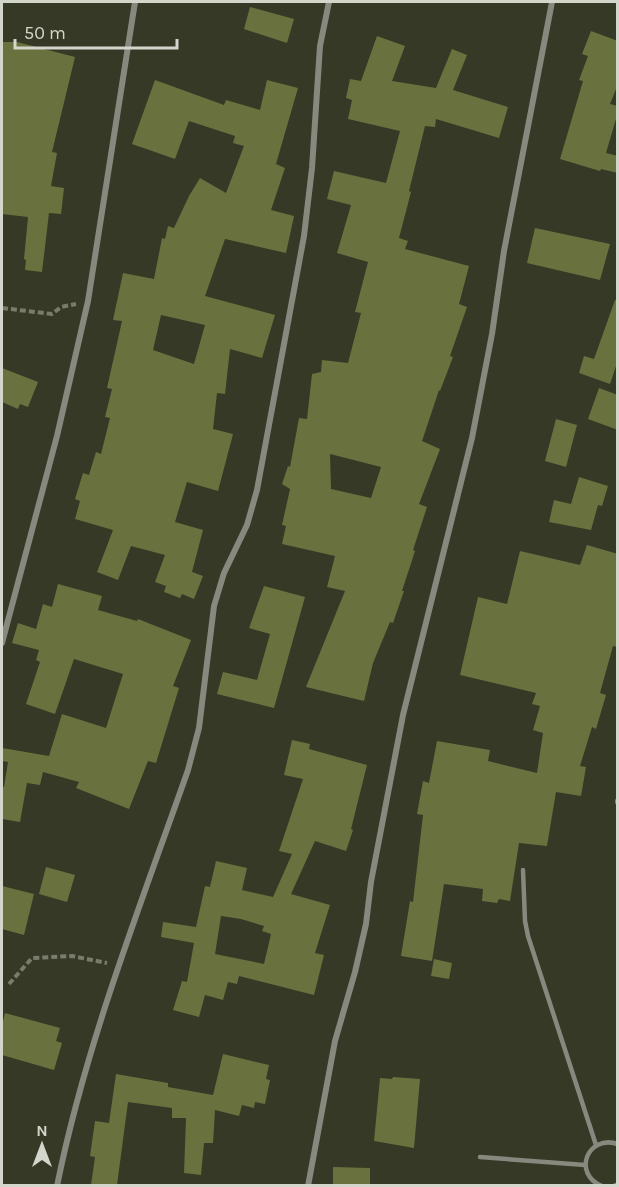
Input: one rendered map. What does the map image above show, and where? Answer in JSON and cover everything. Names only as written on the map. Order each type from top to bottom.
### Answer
[{"type":"street","points":[[2,643],[57,436],[88,301],[135,2]]},
{"type":"street","points":[[57,1185],[69,1126],[88,1058],[188,770],[198,728],[214,606],[224,573],[247,525],[257,490],[304,236],[312,168],[320,46],[329,2]]},
{"type":"street","points":[[308,1185],[335,1041],[366,924],[371,882],[403,715],[472,438],[492,334],[506,240],[552,2]]},
{"type":"lane","points":[[523,870],[525,921],[528,936],[596,1145]]},
{"type":"lane","points":[[602,1185],[589,1176],[585,1165],[588,1154],[596,1145],[607,1142],[618,1144]]},
{"type":"lane","points":[[480,1157],[585,1165]]},
{"type":"path","points":[[2,308],[52,314],[61,307],[88,301]]},
{"type":"path","points":[[9,984],[32,958],[72,956],[119,966]]},
{"type":"building","points":[[250,7],[294,19],[287,43],[244,29]]},
{"type":"building","points":[[591,31],[618,41],[618,84],[610,104],[618,106],[618,112],[606,153],[618,156],[618,173],[601,169],[600,171],[560,159],[583,81],[579,80],[588,56],[582,54]]},
{"type":"building","points":[[377,36],[405,46],[392,81],[436,88],[452,49],[467,55],[453,90],[508,107],[499,138],[436,119],[435,127],[425,126],[409,191],[411,192],[399,238],[408,241],[405,249],[469,266],[459,304],[467,307],[450,356],[453,357],[422,441],[440,449],[419,504],[427,507],[413,550],[415,551],[402,591],[404,591],[393,623],[390,622],[373,663],[364,701],[306,687],[345,591],[327,587],[335,556],[282,544],[286,526],[282,525],[290,489],[282,484],[288,466],[290,467],[299,418],[307,419],[312,374],[321,372],[322,360],[348,363],[361,313],[355,312],[368,262],[337,253],[351,205],[327,199],[334,171],[386,183],[400,131],[348,119],[352,100],[346,98],[350,79],[361,81]],"holes":[[[330,454],[381,467],[371,498],[331,489]]]},
{"type":"building","points":[[2,42],[17,42],[75,57],[52,152],[57,153],[51,186],[64,188],[61,214],[49,213],[42,272],[25,270],[28,217],[2,214]]},
{"type":"building","points":[[155,80],[224,105],[226,100],[260,110],[267,80],[298,88],[276,164],[285,168],[271,210],[294,216],[286,253],[225,239],[205,296],[275,315],[262,358],[230,349],[225,394],[217,393],[213,429],[233,434],[218,491],[187,482],[175,522],[203,530],[192,572],[203,576],[194,599],[182,594],[180,598],[164,592],[166,586],[155,582],[165,555],[131,546],[118,580],[97,572],[113,530],[75,519],[80,501],[75,499],[83,473],[89,475],[96,452],[101,454],[110,418],[105,417],[112,389],[107,388],[122,321],[113,320],[123,273],[154,279],[162,238],[165,239],[168,226],[174,228],[200,178],[226,193],[244,146],[233,143],[235,136],[189,121],[175,159],[132,144]],"holes":[[[161,315],[205,325],[194,364],[153,350]]]},
{"type":"building","points":[[535,228],[610,244],[600,280],[527,263]]},
{"type":"building","points":[[615,300],[618,300],[618,360],[610,384],[579,373],[584,356],[594,359]]},
{"type":"building","points":[[2,368],[38,382],[28,407],[20,404],[18,409],[2,402]]},
{"type":"building","points":[[599,388],[618,395],[618,430],[588,419]]},
{"type":"building","points":[[556,419],[577,425],[566,467],[545,461]]},
{"type":"building","points":[[579,477],[608,486],[602,506],[598,505],[591,530],[549,522],[554,500],[571,504]]},
{"type":"building","points":[[587,545],[618,554],[618,647],[613,646],[600,693],[606,695],[596,729],[592,727],[580,766],[586,767],[581,796],[556,792],[547,846],[519,843],[510,901],[499,899],[497,903],[482,901],[483,889],[444,884],[432,961],[401,956],[410,901],[413,902],[423,815],[417,814],[423,781],[429,783],[437,741],[490,750],[488,761],[537,773],[543,733],[533,730],[540,706],[532,704],[536,693],[460,675],[478,597],[507,604],[520,551],[580,565]]},
{"type":"building","points":[[58,584],[102,596],[98,610],[137,621],[138,619],[191,640],[173,686],[179,688],[156,763],[148,761],[129,809],[76,788],[79,782],[43,772],[40,785],[27,783],[20,822],[2,819],[2,787],[4,787],[8,762],[2,761],[2,748],[49,756],[62,714],[106,728],[123,674],[74,659],[55,714],[26,704],[40,662],[36,660],[39,650],[12,643],[18,623],[36,629],[43,604],[52,607]]},
{"type":"building","points":[[264,586],[305,597],[274,708],[217,694],[223,672],[257,680],[270,634],[249,628]]},
{"type":"building","points":[[292,740],[310,744],[309,749],[367,765],[351,829],[353,830],[346,851],[315,841],[291,894],[330,905],[315,953],[324,955],[314,995],[239,976],[237,984],[228,982],[223,1000],[205,995],[199,1017],[173,1010],[182,981],[187,982],[194,943],[161,937],[163,922],[196,927],[205,886],[210,887],[216,861],[247,868],[242,890],[273,897],[292,854],[279,851],[303,779],[284,775]],"holes":[[[221,916],[264,926],[262,931],[271,934],[264,964],[215,954]]]},
{"type":"building","points":[[46,867],[75,875],[67,902],[39,894]]},
{"type":"building","points":[[2,886],[34,894],[24,935],[2,929]]},
{"type":"building","points":[[434,959],[452,963],[449,979],[431,976]]},
{"type":"building","points":[[5,1013],[60,1028],[56,1041],[62,1043],[54,1070],[2,1055],[2,1026]]},
{"type":"building","points":[[223,1054],[269,1065],[266,1079],[270,1080],[265,1104],[255,1102],[254,1108],[242,1105],[239,1116],[215,1110],[213,1143],[204,1143],[201,1175],[184,1173],[186,1118],[172,1118],[172,1108],[128,1102],[117,1185],[91,1185],[95,1157],[90,1156],[95,1121],[109,1123],[116,1074],[168,1083],[168,1087],[213,1095]]},
{"type":"building","points":[[393,1077],[420,1079],[414,1148],[374,1141],[380,1078],[392,1079]]},
{"type":"building","points":[[333,1167],[370,1168],[370,1185],[333,1185]]}]
